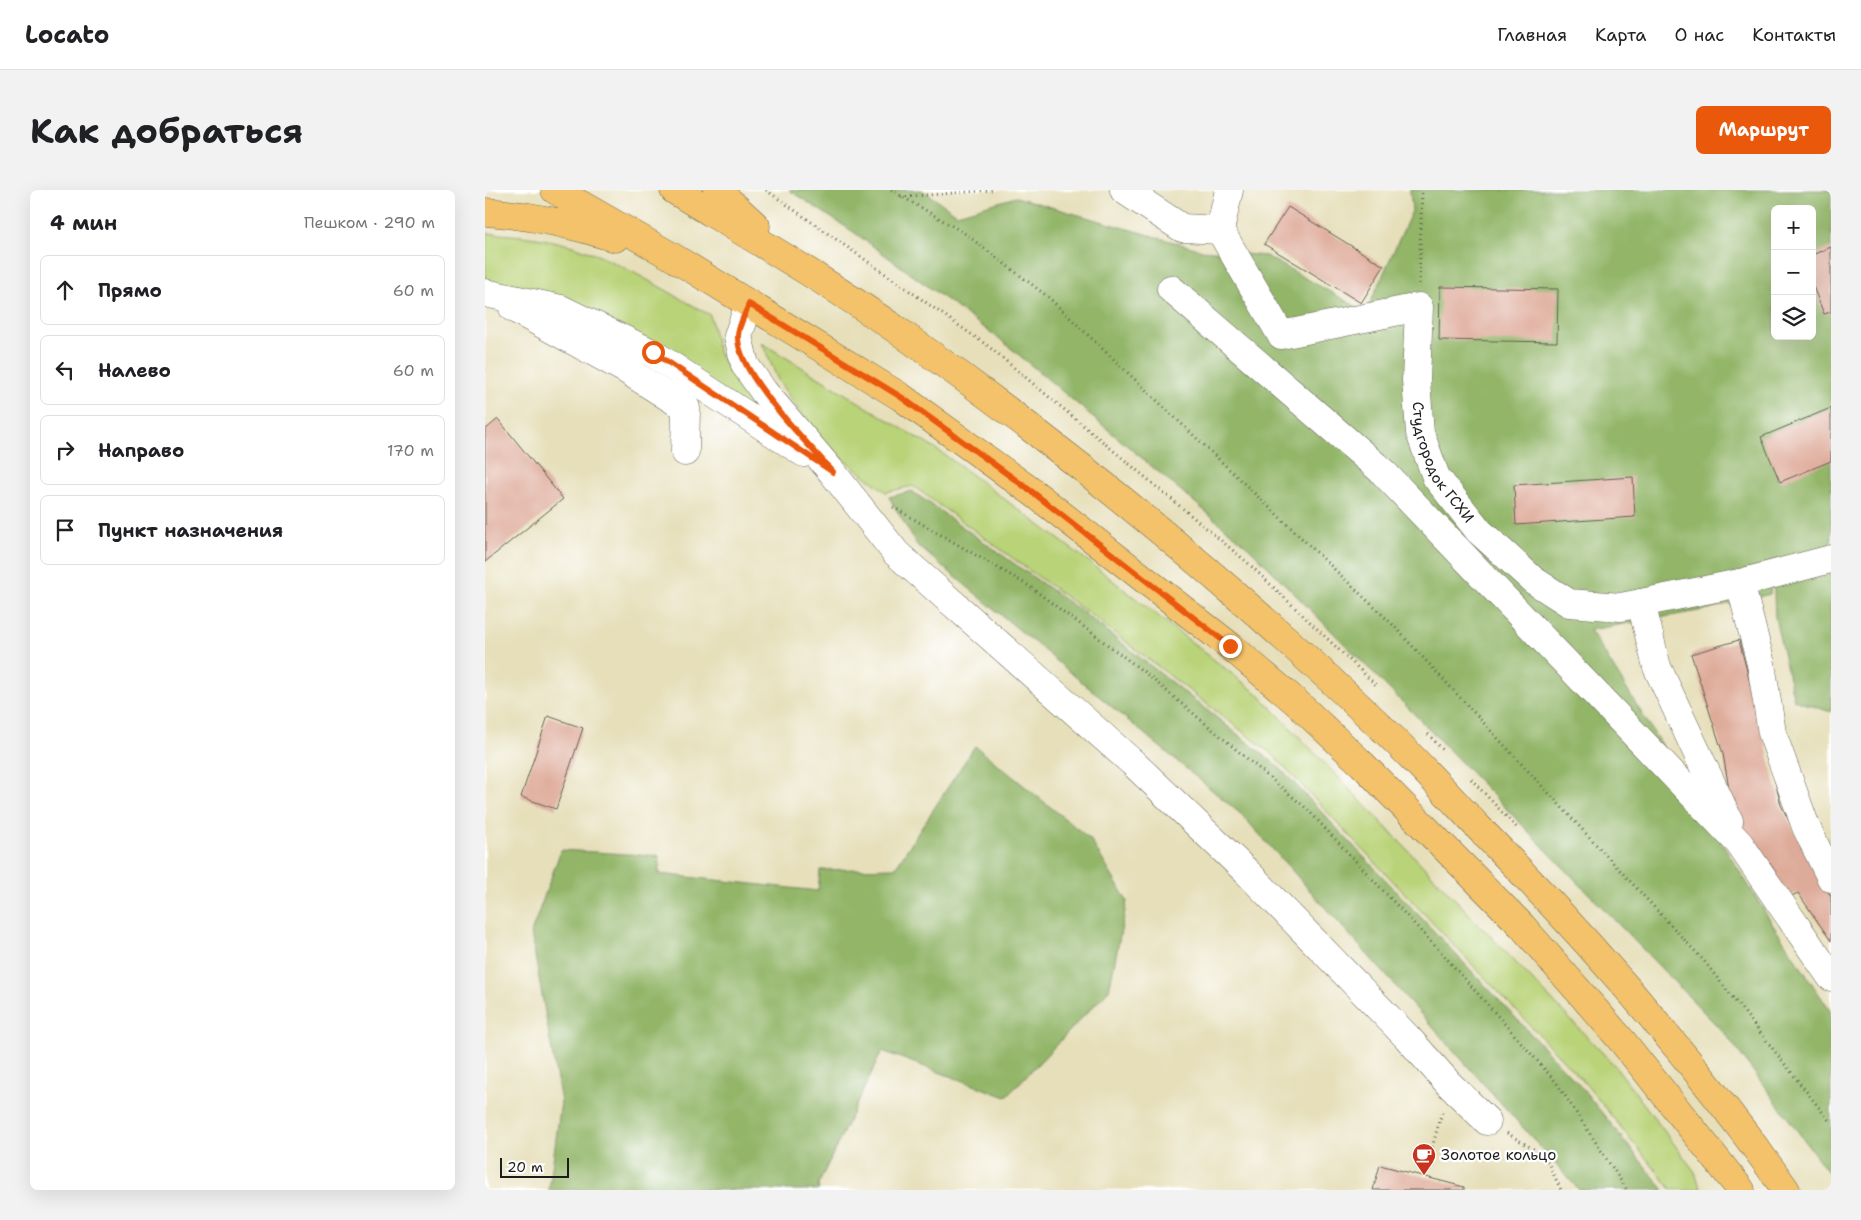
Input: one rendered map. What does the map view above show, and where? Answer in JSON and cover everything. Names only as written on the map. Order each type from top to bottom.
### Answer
[{"type":"main road","points":[[555,190],[671,256],[901,397],[1019,483],[1230,646],[1296,702],[1362,764],[1522,926],[1623,1042],[1741,1190]]},
{"type":"main road","points":[[674,190],[797,265],[903,334],[1066,455],[1262,618],[1386,731],[1555,906],[1661,1028],[1763,1156],[1786,1190]]},
{"type":"main road","points":[[717,190],[797,265]]},
{"type":"main road","points":[[485,212],[526,215],[583,227],[671,256]]},
{"type":"lane","points":[[1124,190],[1182,228],[1220,230]]},
{"type":"lane","points":[[1229,190],[1220,230],[1281,334],[1419,307]]},
{"type":"lane","points":[[1171,289],[1383,472],[1739,843],[1831,977]]},
{"type":"lane","points":[[485,294],[561,309],[653,352],[833,472]]},
{"type":"lane","points":[[485,294],[561,333],[625,369],[686,408],[685,452]]},
{"type":"lane","points":[[749,304],[738,336],[745,365],[764,392],[833,472],[896,552],[1133,763],[1226,852],[1407,1037],[1449,1084],[1487,1121]]},
{"type":"lane","name":"Студгородок ГСХИ","points":[[1419,307],[1416,380],[1420,433],[1436,477],[1479,531],[1533,580],[1569,603],[1621,606],[1641,603],[1740,583],[1831,559]]},
{"type":"lane","points":[[1740,583],[1761,664],[1772,733],[1806,827],[1823,845],[1831,878]]},
{"type":"lane","points":[[1641,603],[1657,667],[1739,843]]},
{"type":"path","points":[[891,190],[964,233],[1047,296],[1392,624],[1704,961],[1831,1123]]},
{"type":"path","points":[[900,197],[992,190]]},
{"type":"path","points":[[1419,307],[1422,190]]},
{"type":"path","points":[[892,506],[1029,586],[1144,672],[1307,809],[1448,960],[1557,1082],[1627,1190]]},
{"type":"path","points":[[1487,1121],[1545,1156],[1561,1190]]},
{"type":"path","points":[[1424,1176],[1439,1122]]},
{"type":"green space","points":[[789,190],[922,190],[957,214],[1016,197],[1202,250],[1266,256],[1366,312],[1412,211],[1410,190],[1831,190],[1831,712],[1794,700],[1775,618],[1773,568],[1770,594],[1704,610],[1590,630],[1773,925],[1831,1012],[1831,1176],[1727,1036],[1422,722],[1248,547],[1001,340],[855,233]]},
{"type":"green space","points":[[485,233],[548,240],[586,251],[659,286],[710,315],[719,355],[762,416],[485,280]]},
{"type":"green space","points":[[762,343],[942,453],[1084,558],[1259,695],[1616,1067],[1695,1172],[1701,1190],[1672,1190],[1584,1082],[1273,755],[1091,615],[913,486],[886,492],[822,443],[779,382]]},
{"type":"green space","points":[[912,491],[1081,611],[1278,766],[1582,1088],[1664,1190],[1579,1190],[1242,815],[917,545],[889,497]]},
{"type":"green space","points":[[975,746],[1090,839],[1127,901],[1109,990],[1006,1097],[882,1051],[818,1185],[819,1190],[549,1190],[561,1102],[531,933],[561,850],[659,856],[659,874],[818,891],[820,870],[895,868]]},
{"type":"building","points":[[1288,207],[1384,266],[1361,303],[1264,244]]},
{"type":"building","points":[[1831,247],[1831,312],[1824,314],[1816,294],[1816,253]]},
{"type":"building","points":[[1440,287],[1558,289],[1557,342],[1439,340]]},
{"type":"building","points":[[1831,408],[1831,461],[1780,482],[1761,437]]},
{"type":"building","points":[[498,419],[563,499],[485,562],[485,430]]},
{"type":"building","points":[[1633,477],[1635,517],[1516,525],[1514,485]]},
{"type":"building","points":[[1739,640],[1781,805],[1817,876],[1831,896],[1831,941],[1798,893],[1783,900],[1734,818],[1723,754],[1691,654]]},
{"type":"building","points":[[548,716],[583,728],[556,809],[521,797]]},
{"type":"building","points":[[1380,1165],[1464,1187],[1464,1190],[1373,1190]]},
{"type":"place","name":"Золотое кольцо","points":[[1424,1176]]},
{"type":"route","points":[[653,352],[833,472],[764,392],[745,365],[738,336],[749,304],[901,397],[1035,494],[1230,646]]}]
